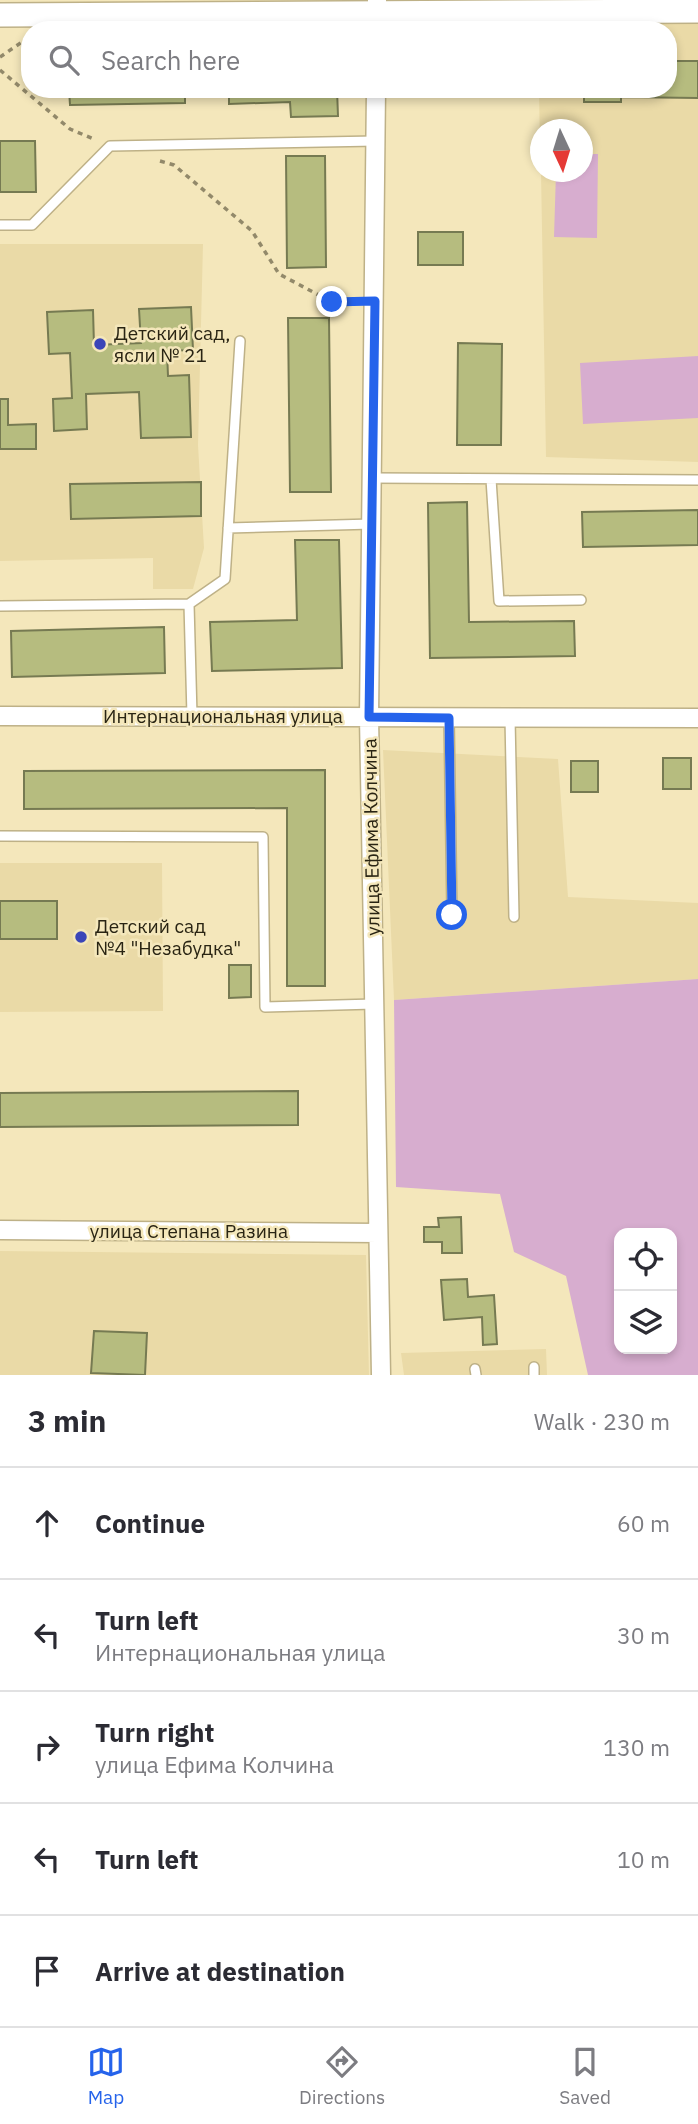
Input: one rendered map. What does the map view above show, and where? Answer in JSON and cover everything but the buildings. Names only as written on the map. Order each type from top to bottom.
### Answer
[{"type":"street","points":[[0,15],[377,15],[698,11]]},
{"type":"street","name":"улица Ефима Колчина","points":[[376,98],[369,717],[381,1375]]},
{"type":"street","name":"Интернациональная улица","points":[[0,716],[698,718]]},
{"type":"street","name":"улица Степана Разина","points":[[0,1230],[378,1233]]},
{"type":"lane","points":[[0,225],[32,225],[110,146],[376,141]]},
{"type":"lane","points":[[0,606],[189,604],[225,579],[240,341]]},
{"type":"lane","points":[[373,478],[698,480]]},
{"type":"lane","points":[[491,479],[499,601],[581,600]]},
{"type":"lane","points":[[228,528],[372,524]]},
{"type":"lane","points":[[189,604],[192,716]]},
{"type":"lane","points":[[449,718],[452,915]]},
{"type":"lane","points":[[510,718],[514,916]]},
{"type":"lane","points":[[0,836],[263,837],[265,1007],[374,1004]]},
{"type":"path","points":[[0,57],[21,43]]},
{"type":"path","points":[[0,70],[21,88]]},
{"type":"path","points":[[33,98],[70,129],[110,146]]},
{"type":"path","points":[[148,157],[174,165],[252,231],[279,274],[332,302],[375,301]]},
{"type":"shaded area","points":[[677,21],[698,21],[698,462],[546,457],[541,182],[593,182],[593,119],[540,119],[539,98],[677,98]]},
{"type":"shaded area","points":[[593,154],[598,154],[597,238],[554,237],[556,182],[593,182]]},
{"type":"shaded area","name":"Детский сад, ясли № 21","points":[[0,244],[203,244],[198,445],[204,548],[193,589],[153,589],[153,558],[0,561]]},
{"type":"shaded area","points":[[698,356],[698,418],[583,424],[580,363]]},
{"type":"shaded area","points":[[383,750],[558,759],[568,897],[698,903],[698,979],[394,1000]]},
{"type":"shaded area","name":"Детский сад №4 \"Незабудка\"","points":[[0,863],[162,863],[163,1011],[0,1012]]},
{"type":"shaded area","points":[[698,979],[698,1375],[588,1375],[566,1276],[514,1252],[500,1194],[396,1187],[394,1000]]},
{"type":"shaded area","points":[[0,1251],[366,1255],[369,1375],[0,1375]]},
{"type":"shaded area","points":[[546,1349],[547,1375],[404,1375],[401,1353]]},
{"type":"place","name":"Детский сад, ясли № 21","points":[[100,344]]},
{"type":"place","name":"Детский сад №4 \"Незабудка\"","points":[[81,937]]},
{"type":"route","points":[[332,302],[375,301],[369,717],[449,718],[452,915]]}]
